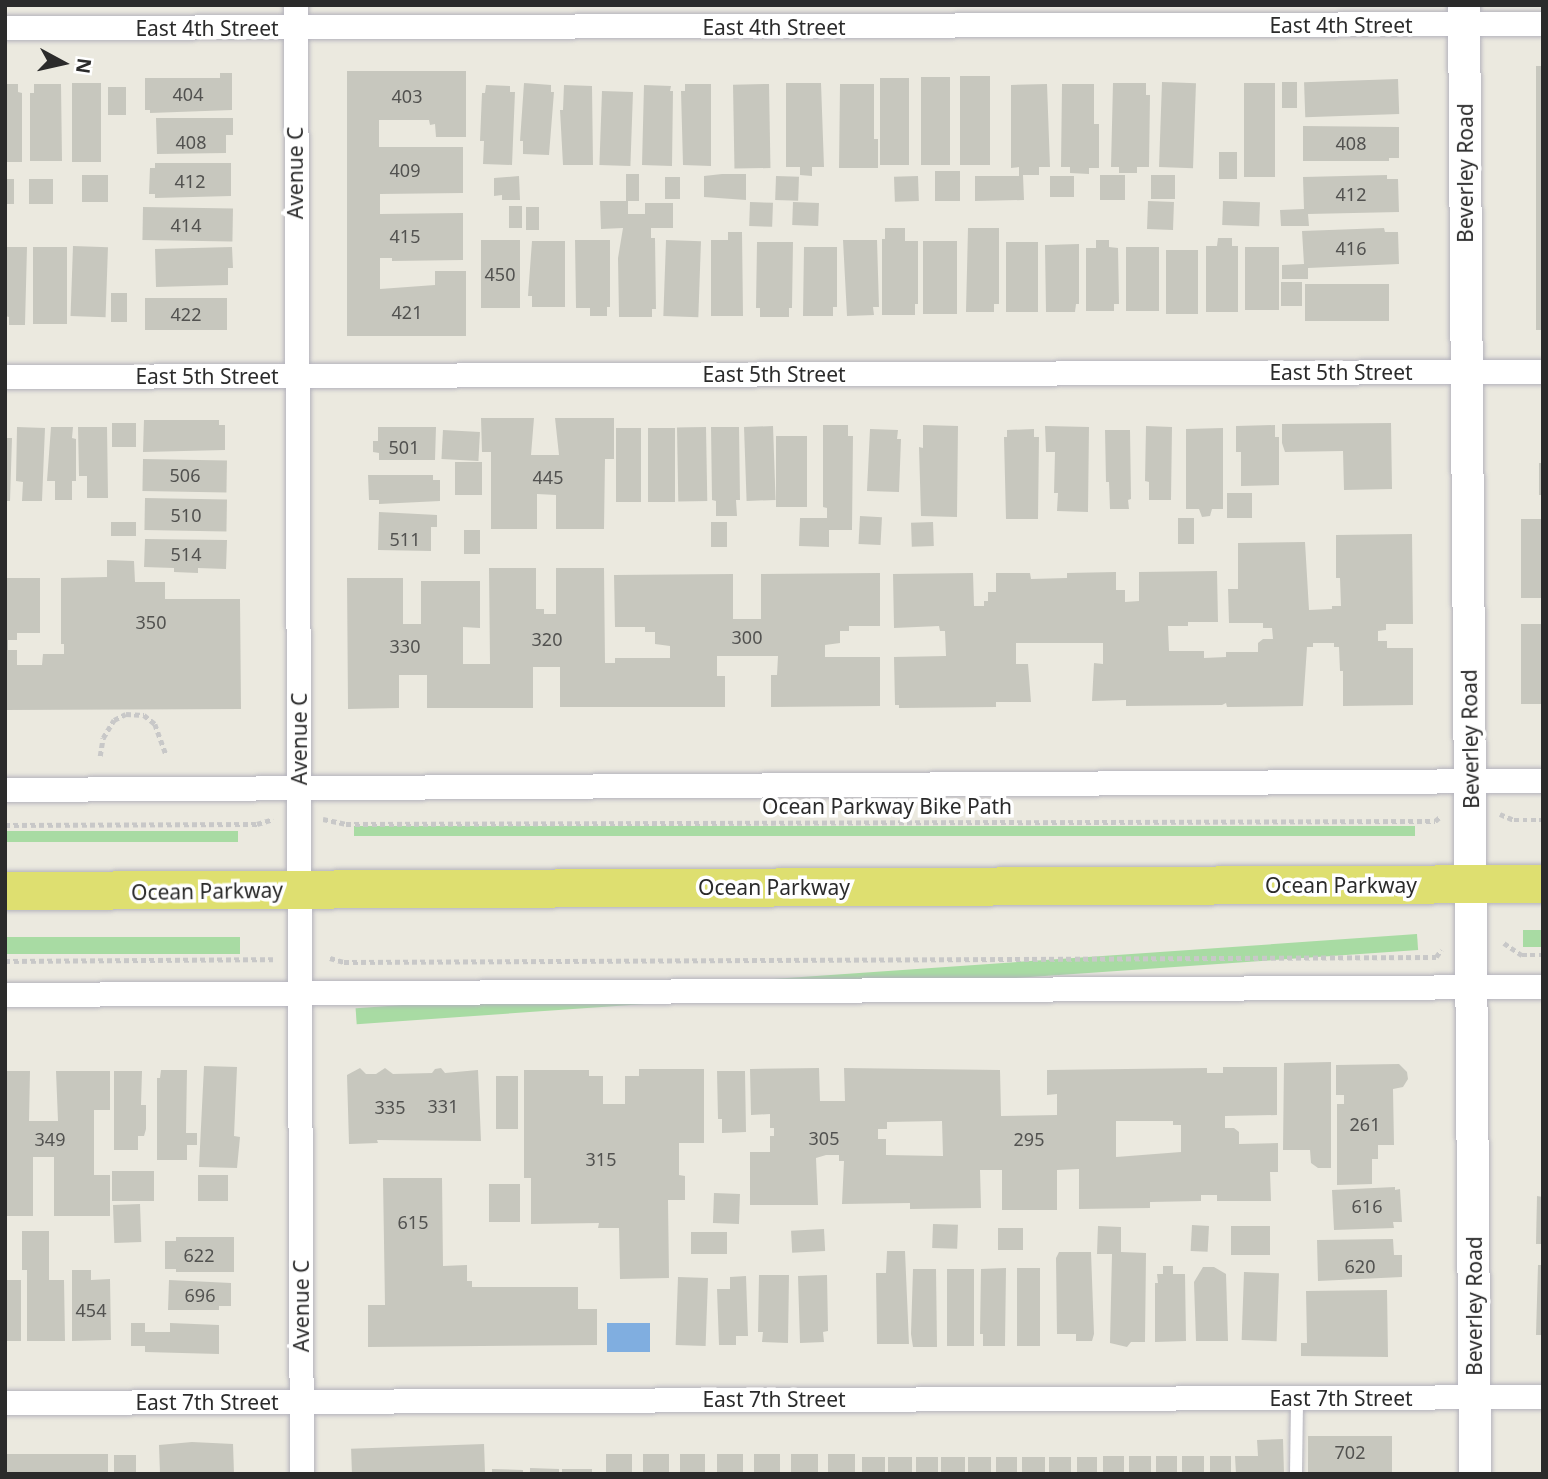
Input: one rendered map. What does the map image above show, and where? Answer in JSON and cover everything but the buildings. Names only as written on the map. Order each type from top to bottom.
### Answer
[{"type":"main road","name":"Ocean Parkway","points":[[5,891],[1543,884]]},
{"type":"street","name":"East 4th Street","points":[[5,28],[296,17],[1465,15],[1543,24]]},
{"type":"street","name":"Beverley Road","points":[[1465,15],[1475,1474]]},
{"type":"street","name":"Avenue C","points":[[296,17],[302,1474]]},
{"type":"street","name":"East 5th Street","points":[[5,377],[1543,372]]},
{"type":"street","points":[[5,790],[1543,781]]},
{"type":"street","points":[[5,995],[1543,987]]},
{"type":"street","name":"East 7th Street","points":[[5,1403],[1543,1397]]},
{"type":"lane","points":[[1296,1474],[1297,1398]]},
{"type":"path","points":[[100,756],[103,738],[114,720],[126,714],[144,715],[155,724],[166,755]]},
{"type":"path","name":"Ocean Parkway Bike Path","points":[[330,819],[346,824],[1435,821],[1443,814]]},
{"type":"path","points":[[1504,814],[1514,820],[1543,820]]},
{"type":"path","points":[[5,825],[257,824],[272,819]]},
{"type":"path","points":[[1504,943],[1522,955],[1543,955]]},
{"type":"path","points":[[330,958],[386,961],[1436,957],[1444,946]]},
{"type":"path","points":[[5,961],[273,959]]},
{"type":"green space","points":[[354,826],[1415,826],[1415,836],[354,836]]},
{"type":"green space","points":[[5,831],[238,831],[238,842],[5,842]]},
{"type":"green space","points":[[1523,930],[1543,930],[1543,947],[1523,947]]},
{"type":"green space","points":[[1417,934],[1418,950],[357,1024],[356,1008]]},
{"type":"green space","points":[[5,937],[240,937],[240,954],[5,954]]},
{"type":"water","points":[[607,1323],[650,1323],[650,1352],[607,1352]]}]
